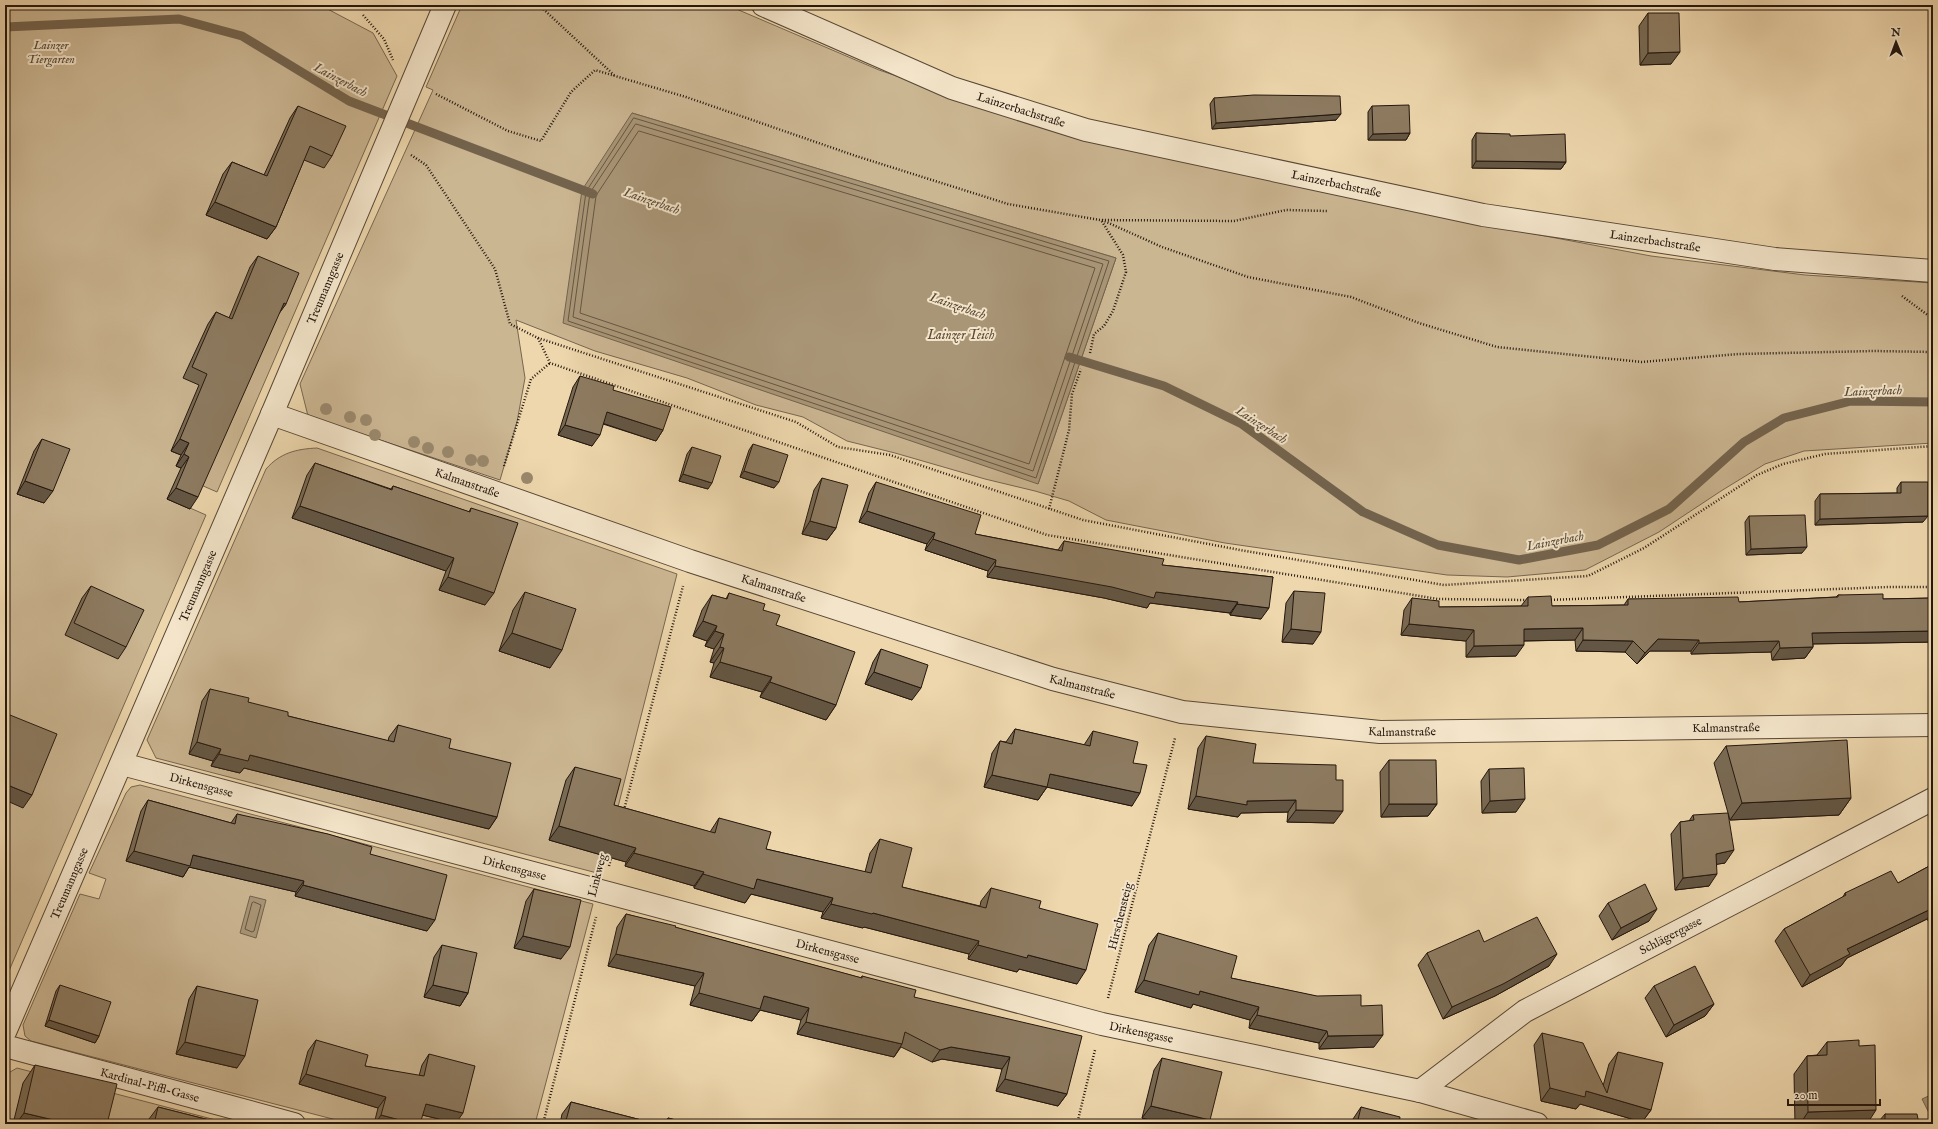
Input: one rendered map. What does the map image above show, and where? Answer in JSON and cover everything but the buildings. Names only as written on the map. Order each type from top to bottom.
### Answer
[{"type":"street","points":[[411,88],[445,5]]},
{"type":"street","name":"Lainzerbachstraße","points":[[763,5],[952,88],[1086,130],[1483,215],[1775,259],[1933,271]]},
{"type":"street","name":"Treumanngasse","points":[[5,1032],[122,764],[411,88]]},
{"type":"street","name":"Kalmanstraße","points":[[272,414],[495,494],[690,561],[1053,679],[1182,712],[1380,732],[1933,725]]},
{"type":"street","name":"Dirkensgasse","points":[[122,764],[1102,1024],[1420,1091],[1537,1124]]},
{"type":"street","name":"Schlägergasse","points":[[1420,1091],[1525,1011],[1933,799]]},
{"type":"street","name":"Kardinal-Piffl-Gasse","points":[[5,1046],[294,1124]]},
{"type":"path","points":[[539,5],[616,77]]},
{"type":"path","points":[[363,15],[384,39],[397,71],[411,88],[508,131],[541,140],[571,92],[594,70],[686,97],[856,156],[1008,204],[1100,220],[1234,221],[1286,210],[1330,211]]},
{"type":"path","points":[[389,140],[426,165],[495,269],[510,324],[538,338],[796,422],[838,447],[890,455],[1082,520],[1240,550],[1444,585],[1588,576],[1644,548],[1757,475],[1783,464],[1826,454],[1933,446]]},
{"type":"path","points":[[1100,220],[1162,247],[1248,277],[1351,297],[1419,323],[1497,347],[1642,362],[1739,354],[1874,351],[1933,352]]},
{"type":"path","points":[[1090,353],[1094,334],[1104,326],[1113,311],[1126,272],[1122,255],[1100,220]]},
{"type":"path","points":[[538,338],[550,363],[1047,535],[1438,599],[1531,600]]},
{"type":"path","points":[[495,494],[531,379],[550,363]]},
{"type":"path","points":[[1049,509],[1069,430],[1072,394],[1081,369]]},
{"type":"path","points":[[622,815],[690,561]]},
{"type":"path","points":[[1546,600],[1888,587],[1933,587]]},
{"type":"path","name":"Hirschensteig","points":[[1077,1124],[1182,712]]},
{"type":"path","name":"Linkweg","points":[[543,1124],[612,854]]},
{"type":"green space","name":"Lainzer Tiergarten","points":[[5,5],[320,5],[373,33],[397,76],[217,492],[201,485],[190,508],[206,515],[5,980]]},
{"type":"green space","points":[[462,5],[727,5],[879,70],[1040,125],[1397,208],[1651,256],[1805,275],[1933,283],[1933,443],[1804,451],[1765,464],[1659,532],[1585,570],[1507,577],[1447,575],[1225,543],[1106,520],[1069,501],[847,441],[803,417],[756,405],[687,378],[595,351],[516,320],[525,378],[517,422],[500,480],[308,416],[300,384],[433,90],[426,87]],"holes":[[[632,113],[1116,258],[1038,484]]]},
{"type":"green space","points":[[317,448],[677,574],[601,874],[156,758],[147,740],[266,469],[277,459],[289,453],[302,449]]},
{"type":"green space","points":[[140,785],[593,904],[535,1124],[352,1124],[31,1041],[25,1036],[23,1025],[80,894],[99,899],[106,879],[89,873],[126,793],[131,787]]},
{"type":"green space","points":[[17,1068],[231,1124],[5,1124],[5,1075]]},
{"type":"water","name":"Lainzer Teich","points":[[632,113],[1116,258],[1038,484],[563,323],[582,190]]},
{"type":"water","points":[[250,896],[266,900],[256,938],[240,933]]},
{"type":"water","points":[[1933,1094],[1933,1111],[1929,1113],[1922,1099]]},
{"type":"waterway","name":"Lainzerbach","points":[[5,27],[179,19],[242,36],[349,101],[593,194]]},
{"type":"waterway","name":"Lainzerbach","points":[[1069,357],[1164,386],[1242,424],[1363,512],[1438,545],[1519,560],[1598,545],[1669,509],[1744,442],[1784,418],[1851,401],[1933,402]]}]
